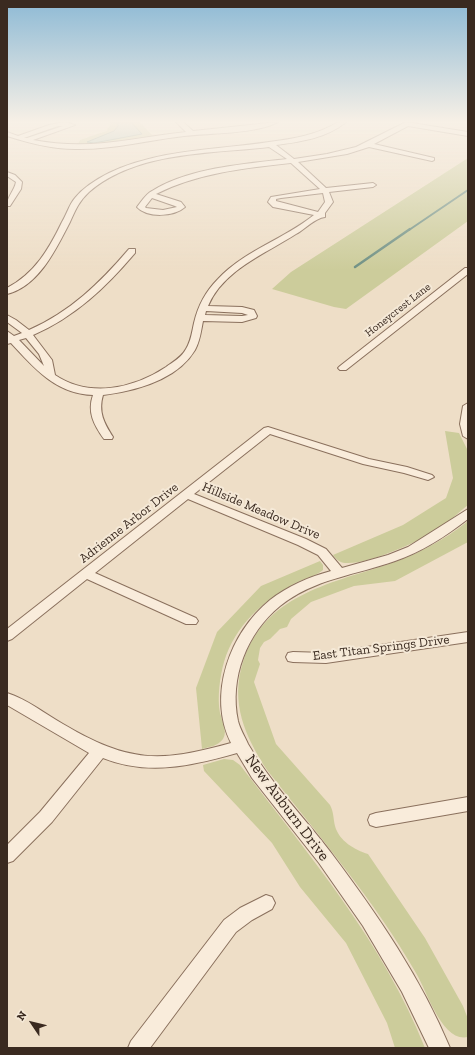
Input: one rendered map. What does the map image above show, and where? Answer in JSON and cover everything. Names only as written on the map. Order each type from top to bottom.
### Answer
[{"type":"street","points":[[7,291],[38,270],[51,254],[77,200],[90,188],[121,171]]},
{"type":"street","points":[[151,195],[170,200],[178,204],[181,207],[176,211],[167,212],[144,210],[141,207],[143,202],[151,195],[165,185],[204,173],[218,171]]},
{"type":"street","points":[[9,338],[38,367],[61,384],[75,388],[98,392],[125,389],[143,384],[167,372],[182,360],[191,349],[202,308],[208,295],[216,284],[236,267],[322,215],[329,202],[325,190],[304,171]]},
{"type":"street","points":[[7,174],[13,176],[19,182],[18,189],[7,204]]},
{"type":"street","points":[[322,215],[276,205],[272,202],[273,198],[325,190],[373,185]]},
{"type":"street","points":[[9,338],[26,334],[61,318],[76,308],[108,280],[132,251]]},
{"type":"street","name":"Honeycrest Lane","points":[[343,368],[468,270]]},
{"type":"street","points":[[200,318],[242,319],[253,316],[251,312],[242,310],[202,308]]},
{"type":"street","points":[[7,318],[14,322],[36,345],[47,361],[50,376]]},
{"type":"street","points":[[98,392],[94,404],[96,416],[108,437]]},
{"type":"street","points":[[468,406],[465,424],[468,436]]},
{"type":"street","name":"Adrienne Arbor Drive","points":[[7,636],[268,430],[366,462],[407,470],[428,477]]},
{"type":"street","name":"Hillside Meadow Drive","points":[[187,495],[302,542],[322,552],[339,573]]},
{"type":"street","name":"New Auburn Drive","points":[[440,1048],[409,986],[369,920],[324,856],[253,767],[231,722],[228,690],[233,662],[244,637],[258,618],[276,602],[302,587],[339,573],[393,557],[428,542],[468,513]]},
{"type":"street","points":[[87,574],[191,621]]},
{"type":"street","name":"East Titan Springs Drive","points":[[293,657],[326,658],[468,637]]},
{"type":"street","points":[[7,698],[100,750],[120,757],[150,763],[177,762],[242,746]]},
{"type":"street","points":[[7,856],[46,818],[100,750]]},
{"type":"street","points":[[376,820],[468,804]]},
{"type":"street","points":[[138,1048],[230,926],[246,914],[266,903]]},
{"type":"green space","points":[[447,171],[468,171],[468,221],[346,309],[334,307],[272,289],[291,272]]},
{"type":"green space","points":[[445,431],[459,433],[468,451],[468,505],[437,530],[392,552],[354,563],[340,562],[333,555],[403,525],[446,498],[453,478]]},
{"type":"green space","points":[[468,521],[468,542],[395,581],[354,586],[311,602],[291,619],[287,627],[280,629],[270,639],[264,642],[260,648],[258,660],[260,664],[254,682],[276,744],[330,805],[335,826],[340,836],[348,844],[368,854],[425,938],[463,1006],[468,1019],[468,1037],[459,1037],[450,1032],[436,1014],[416,973],[400,946],[364,894],[267,770],[246,732],[239,705],[238,691],[239,677],[243,662],[253,640],[266,622],[282,607],[321,587],[419,552],[449,535]]},
{"type":"green space","points":[[320,561],[323,565],[323,570],[296,583],[273,597],[252,615],[235,636],[224,662],[219,687],[219,707],[225,733],[223,739],[219,743],[202,749],[196,688],[217,632],[261,586]]},
{"type":"green space","points":[[224,759],[233,760],[240,765],[343,900],[388,972],[408,1009],[425,1048],[395,1048],[387,1023],[346,943],[300,887],[272,843],[204,771],[203,765]]},
{"type":"waterway","points":[[409,230],[468,190]]},
{"type":"waterway","points":[[355,267],[410,229]]}]
